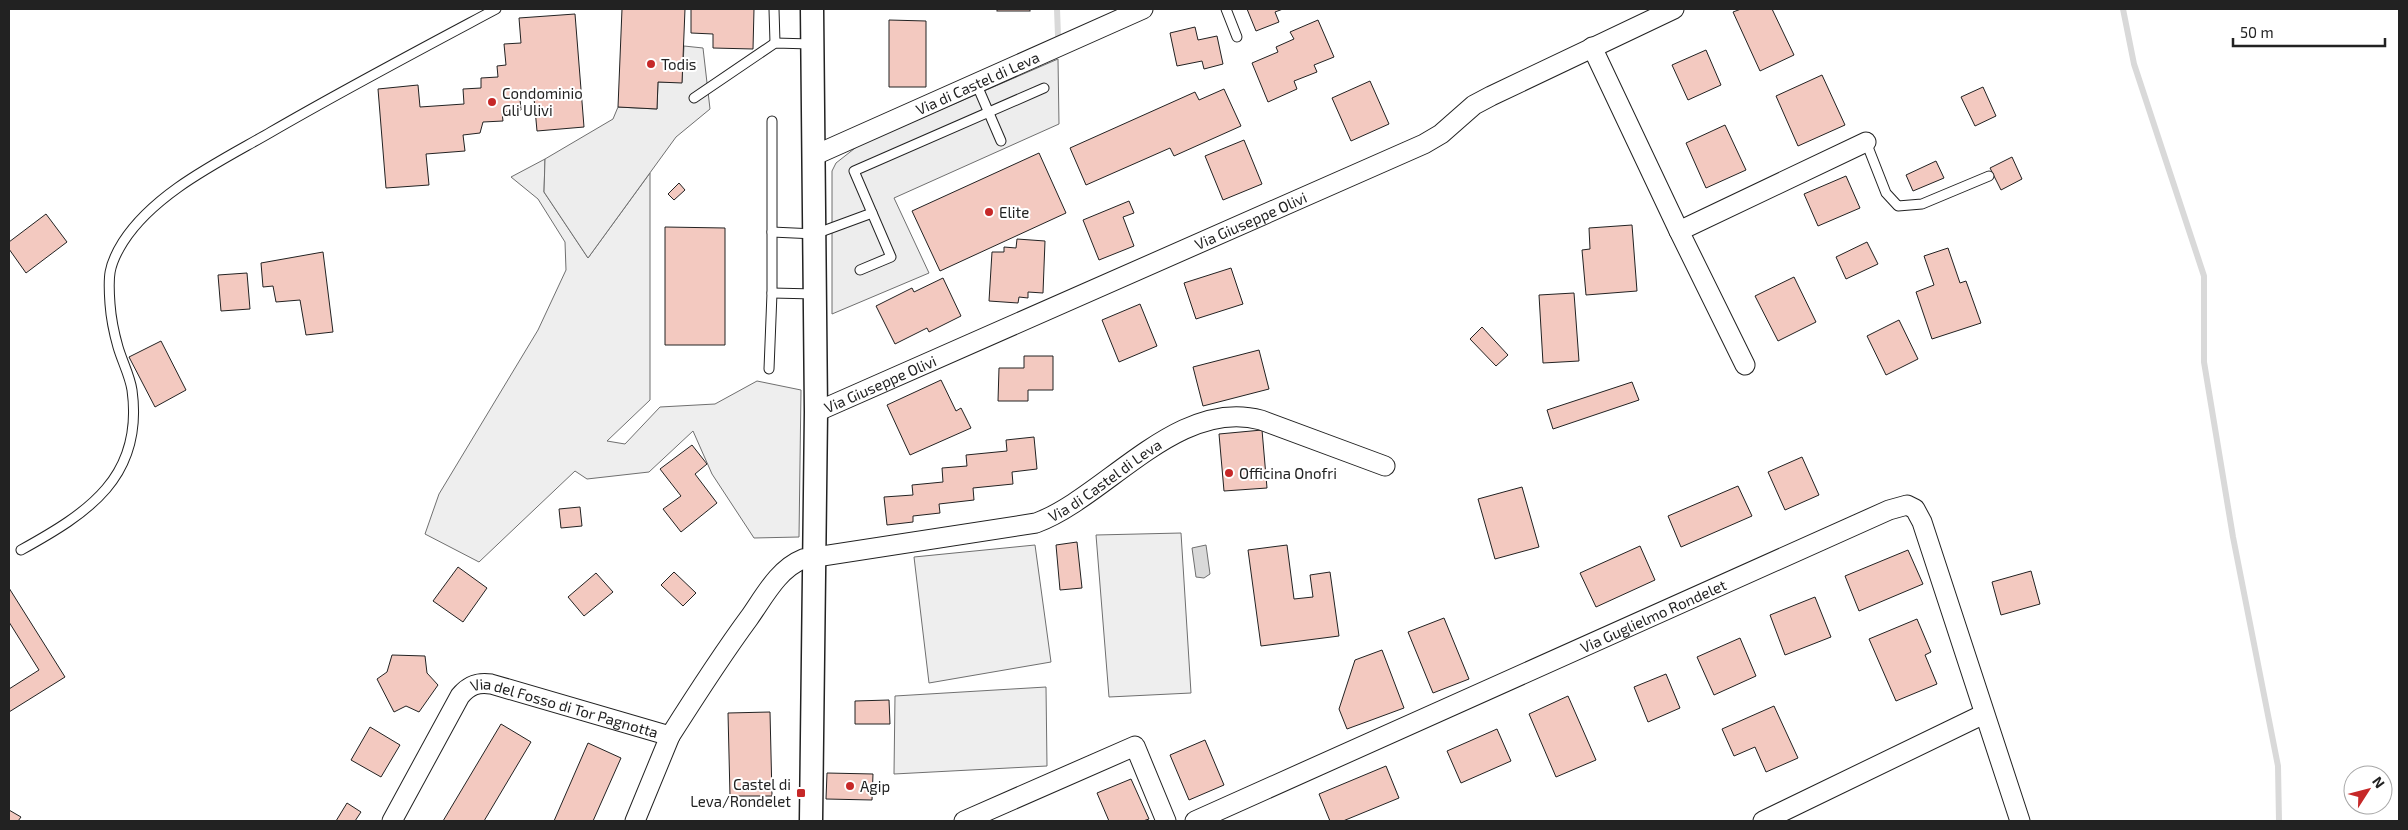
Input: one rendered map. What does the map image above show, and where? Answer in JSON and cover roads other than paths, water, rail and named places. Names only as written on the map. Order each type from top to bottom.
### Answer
[{"type":"street","points":[[811,821],[816,412],[812,9]]},
{"type":"street","name":"Via di Castel di Leva","points":[[813,156],[1143,9]]},
{"type":"street","name":"Via Giuseppe Olivi","points":[[816,412],[1424,144],[1446,130],[1474,105],[1674,9]]},
{"type":"street","points":[[1592,47],[1678,231],[1744,365]]},
{"type":"street","points":[[1678,231],[1866,142]]},
{"type":"street","name":"Via di Castel di Leva","points":[[813,556],[1036,523],[1061,511],[1167,439],[1189,428],[1226,416],[1238,415],[1261,420],[1384,466]]},
{"type":"street","name":"Via Guglielmo Rondelet","points":[[1195,821],[1871,518],[1907,505],[1915,509],[1922,522],[2020,821]]},
{"type":"street","name":"Via del Fosso di Tor Pagnotta","points":[[392,821],[460,696],[466,688],[474,684],[491,684],[670,736],[716,664],[779,577],[794,564],[813,556]]},
{"type":"street","points":[[1763,821],[1984,714]]},
{"type":"street","points":[[635,821],[670,736]]},
{"type":"street","points":[[964,821],[1135,746],[1166,821]]},
{"type":"lane","points":[[21,550],[76,518],[93,503],[119,473],[128,453],[132,420],[132,389],[118,347],[111,316],[108,273],[123,242],[148,212],[199,174],[312,108],[496,9]]},
{"type":"lane","points":[[774,9],[775,42]]},
{"type":"lane","points":[[1226,9],[1237,37]]},
{"type":"lane","points":[[694,98],[775,42],[812,44]]},
{"type":"lane","points":[[976,83],[1001,141]]},
{"type":"lane","points":[[860,270],[891,257],[854,171],[1044,88]]},
{"type":"lane","points":[[769,370],[772,293],[772,121]]},
{"type":"lane","points":[[1866,142],[1886,193],[1898,206],[1922,204],[1989,176]]},
{"type":"lane","points":[[772,232],[815,234],[872,213]]},
{"type":"lane","points":[[772,293],[815,294]]},
{"type":"waterway","points":[[1057,9],[1058,36]]},
{"type":"waterway","points":[[2123,9],[2134,64],[2204,276],[2204,362],[2233,537],[2278,766],[2279,821]]},
{"type":"place","name":"Todis","points":[[651,64]]},
{"type":"place","name":"Condominio Gli Ulivi","points":[[492,102]]},
{"type":"place","name":"Elite","points":[[989,212]]},
{"type":"place","name":"Officina Onofri","points":[[1229,473]]},
{"type":"place","name":"Agip","points":[[850,786]]},
{"type":"place","name":"Castel di Leva/Rondelet","points":[[801,793]]}]
